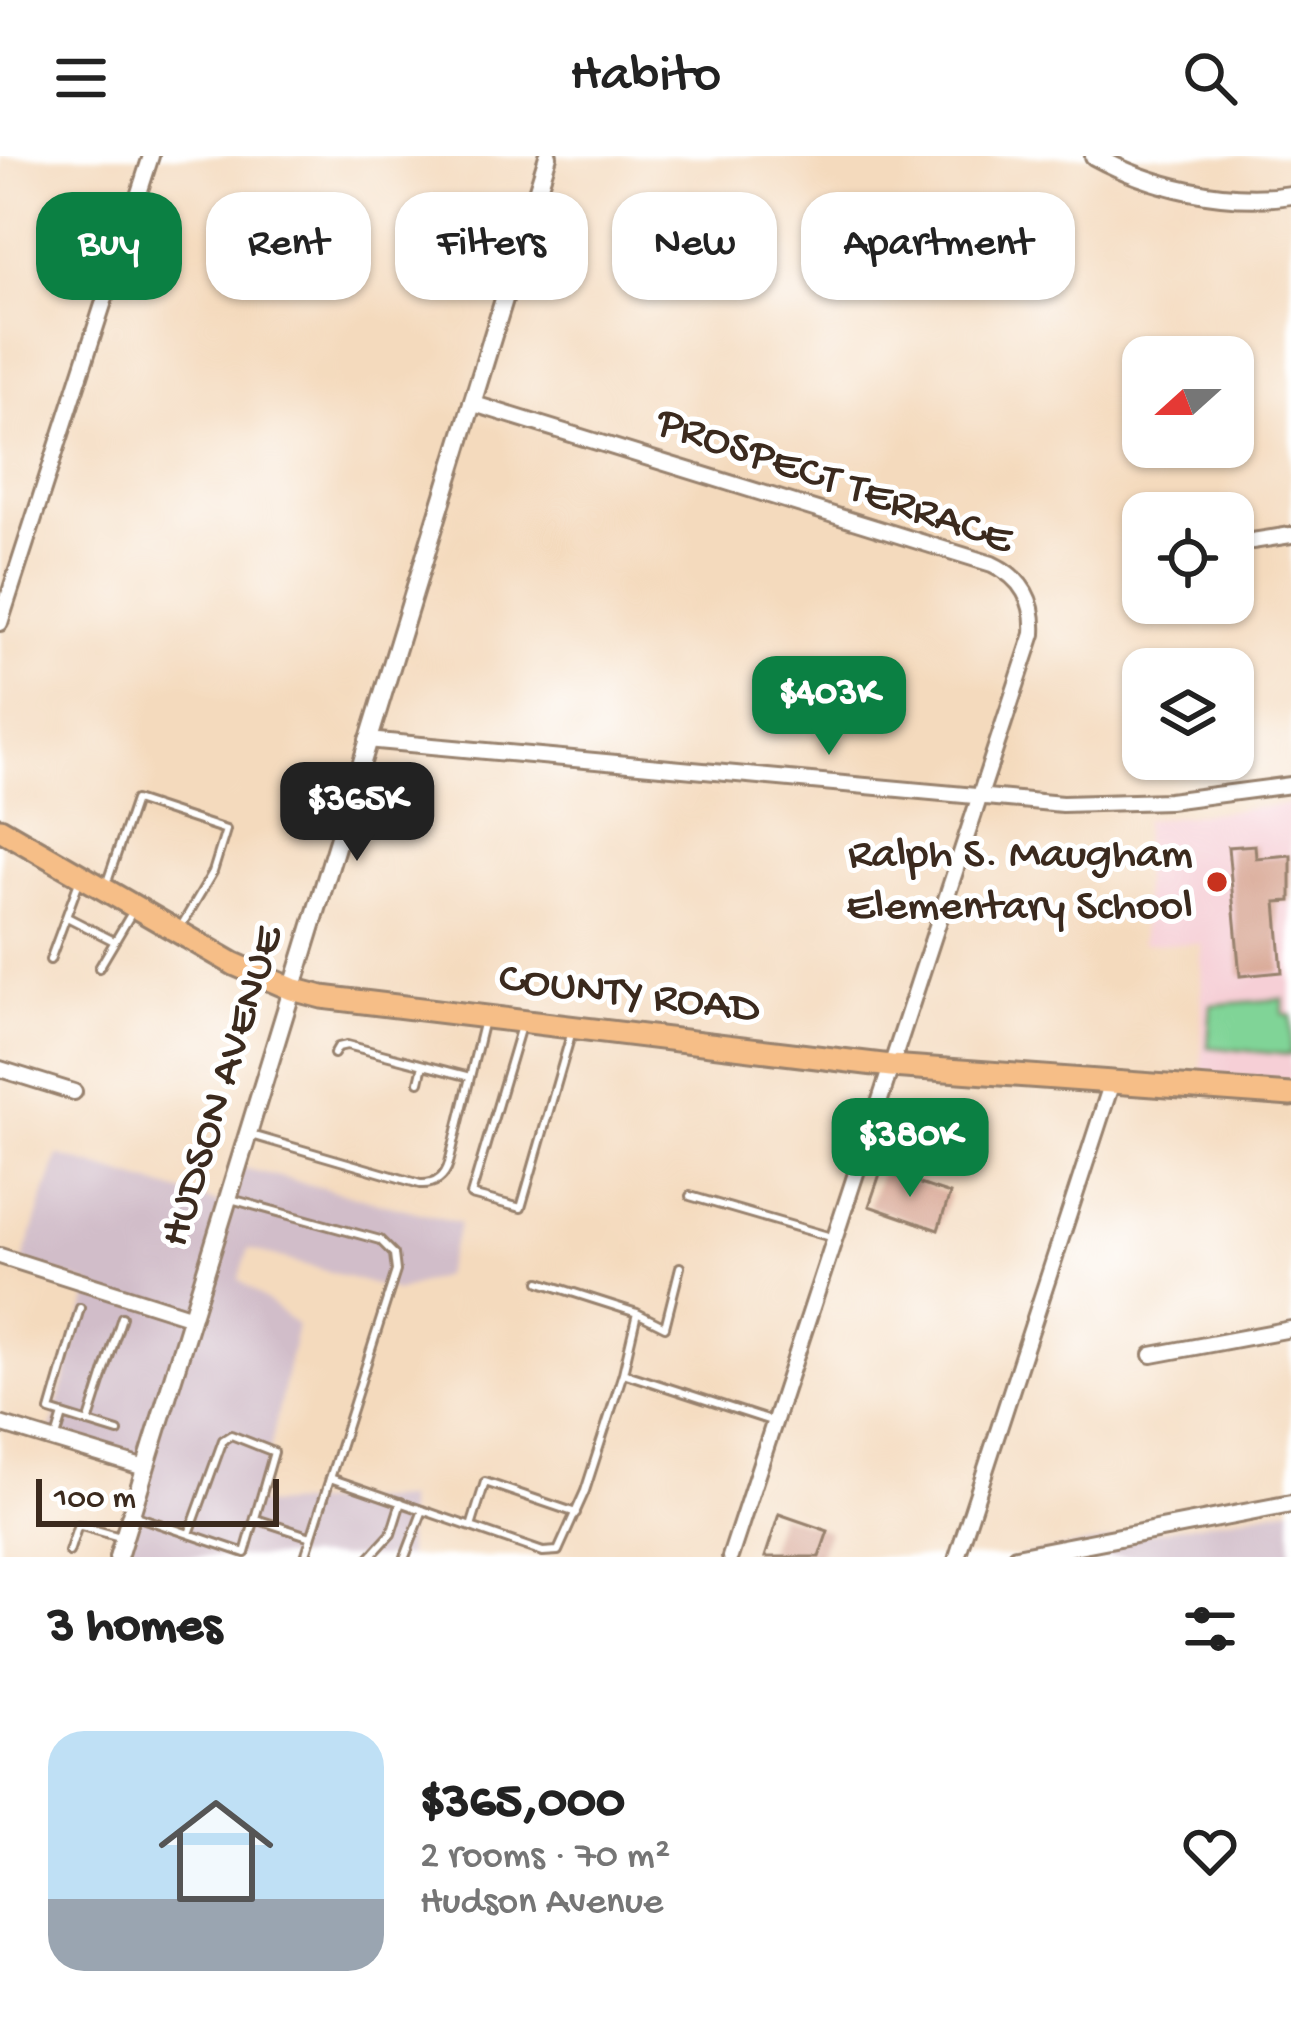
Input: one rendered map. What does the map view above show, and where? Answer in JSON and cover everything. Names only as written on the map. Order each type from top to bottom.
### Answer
[{"type":"main road","name":"COUNTY ROAD","points":[[0,829],[258,976],[322,997],[891,1066],[1291,1095]]},
{"type":"street","points":[[0,623],[152,156]]},
{"type":"street","name":"HUDSON AVENUE","points":[[118,1557],[548,156]]},
{"type":"street","points":[[1094,156],[1123,172],[1215,196],[1291,195]]},
{"type":"street","name":"PROSPECT TERRACE","points":[[471,403],[1006,571],[1031,604],[1033,634],[730,1557]]},
{"type":"street","points":[[1254,541],[1291,536]]},
{"type":"street","points":[[368,740],[980,798],[1115,805],[1291,785]]},
{"type":"street","points":[[0,1069],[74,1092]]},
{"type":"street","points":[[957,1557],[1111,1084]]},
{"type":"street","points":[[0,1256],[192,1317]]},
{"type":"street","points":[[1152,1355],[1291,1329]]},
{"type":"street","points":[[0,1424],[145,1468]]},
{"type":"street","points":[[1016,1557],[1291,1504]]},
{"type":"lane","points":[[105,889],[135,800],[226,830],[213,872],[178,932]]},
{"type":"lane","points":[[50,960],[81,875]]},
{"type":"lane","points":[[99,968],[136,906]]},
{"type":"lane","points":[[67,917],[113,940]]},
{"type":"lane","points":[[248,1134],[427,1184],[446,1172],[485,1018]]},
{"type":"lane","points":[[523,1023],[471,1196],[521,1208],[573,1029]]},
{"type":"lane","points":[[334,1054],[347,1045],[470,1077]]},
{"type":"lane","points":[[419,1082],[423,1065]]},
{"type":"lane","points":[[689,1196],[834,1238]]},
{"type":"lane","points":[[228,1198],[380,1240],[394,1254],[396,1270],[305,1557]]},
{"type":"lane","points":[[540,1282],[637,1313],[665,1327],[680,1267]]},
{"type":"lane","points":[[80,1308],[50,1411],[118,1432]]},
{"type":"lane","points":[[330,1478],[543,1552],[558,1551],[576,1513],[623,1373],[637,1313]]},
{"type":"lane","points":[[88,1423],[122,1317]]},
{"type":"lane","points":[[623,1373],[774,1422]]},
{"type":"lane","points":[[55,1441],[63,1415]]},
{"type":"lane","points":[[131,1514],[245,1555],[274,1452],[231,1435],[223,1440],[190,1534]]},
{"type":"lane","points":[[472,1527],[485,1482],[576,1513]]},
{"type":"lane","points":[[384,1557],[373,1554],[391,1534],[401,1502]]},
{"type":"lane","points":[[405,1557],[423,1510]]},
{"type":"lane","points":[[256,1519],[311,1537]]},
{"type":"lane","points":[[69,1552],[79,1525],[124,1538]]},
{"type":"shaded area","name":"Ralph S. Maugham Elementary School","points":[[1291,804],[1291,1080],[1202,1075],[1201,944],[1142,944],[1144,820]]},
{"type":"shaded area","points":[[58,1155],[228,1206],[240,1167],[460,1223],[443,1276],[396,1291],[249,1249],[239,1279],[297,1325],[258,1505],[406,1499],[407,1556],[412,1557],[120,1557],[145,1465],[49,1437],[91,1285],[23,1261]]},
{"type":"shaded area","points":[[1291,1507],[1291,1557],[1015,1557]]},
{"type":"green space","points":[[1283,999],[1283,1014],[1291,1015],[1291,1055],[1208,1047],[1211,1005]]},
{"type":"building","points":[[1255,845],[1256,858],[1291,855],[1291,901],[1276,902],[1282,972],[1240,976],[1228,847]]},
{"type":"building","points":[[881,1171],[950,1194],[938,1230],[869,1206]]},
{"type":"building","points":[[779,1514],[828,1531],[819,1557],[765,1557]]},
{"type":"place","name":"Ralph S. Maugham Elementary School","points":[[1217,882]]}]
